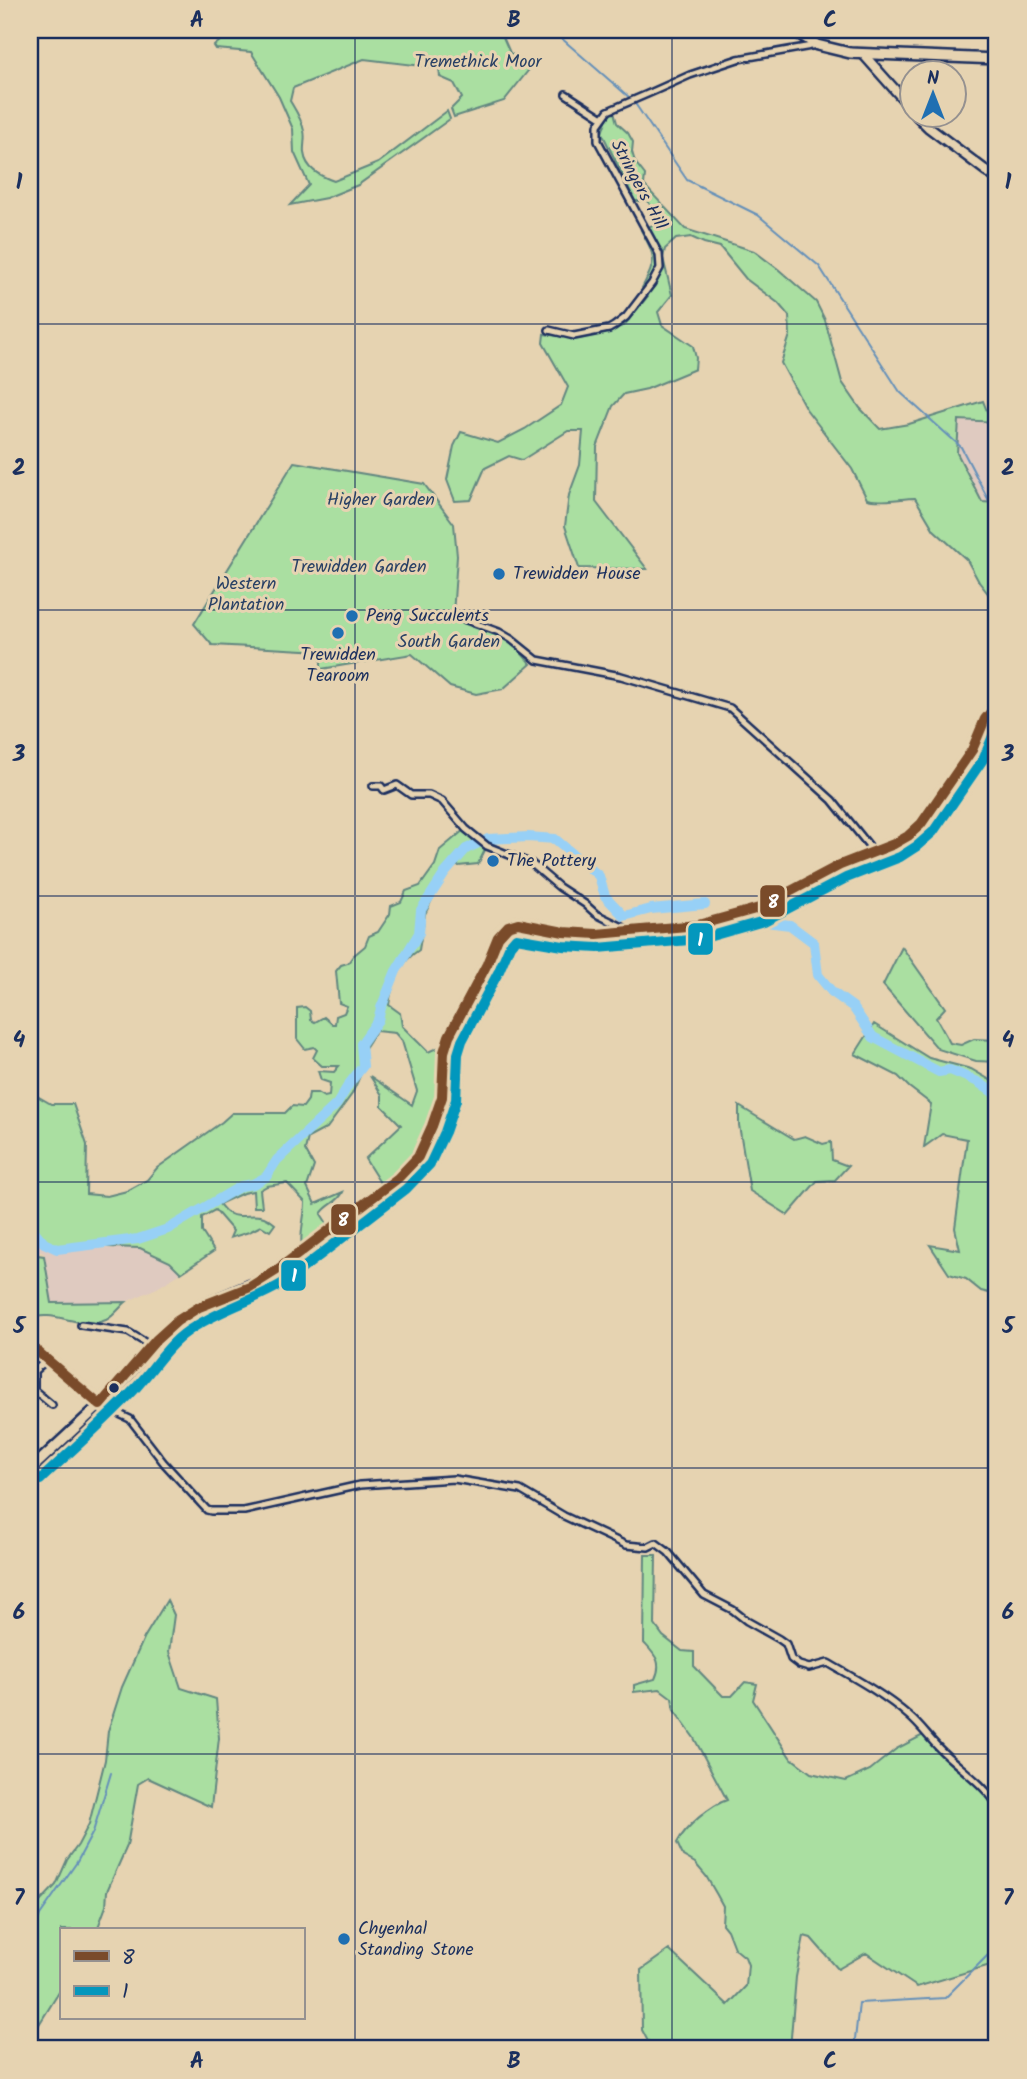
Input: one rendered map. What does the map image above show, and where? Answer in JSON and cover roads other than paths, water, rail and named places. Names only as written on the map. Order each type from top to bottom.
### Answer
[{"type":"main road","points":[[793,30],[817,46],[864,55],[997,59]]},
{"type":"main road","points":[[864,55],[898,93]]},
{"type":"main road","points":[[932,130],[997,179]]},
{"type":"main road","points":[[30,1470],[100,1405],[151,1346],[177,1321],[201,1306],[260,1282],[398,1178],[418,1157],[442,1097],[443,1052],[498,937],[508,926],[518,923],[564,932],[597,934],[698,925],[748,912],[780,898],[840,865],[908,836],[921,824],[972,750],[985,719],[997,705]]},
{"type":"street","name":"Stringers Hill","points":[[549,330],[575,336],[609,329],[626,317],[660,268],[659,254],[598,141],[598,125],[608,111],[690,75],[738,60],[817,46]]},
{"type":"street","points":[[566,94],[603,118]]},
{"type":"street","points":[[453,615],[499,632],[537,660],[621,676],[730,708],[832,800],[874,852]]},
{"type":"street","points":[[373,786],[381,786],[384,790],[397,785],[411,795],[429,795],[442,801],[466,829],[487,846],[532,864],[596,914],[629,930]]},
{"type":"street","points":[[81,1325],[128,1332],[151,1346]]},
{"type":"street","points":[[30,1345],[100,1405],[130,1419],[164,1463],[206,1510],[244,1511],[360,1485],[453,1479],[520,1490],[565,1516],[625,1545],[648,1547],[656,1543],[668,1552],[704,1595],[786,1644],[791,1659],[799,1665],[809,1668],[828,1663],[893,1703],[919,1725],[941,1751],[966,1771],[997,1804]]},
{"type":"street","points":[[48,1359],[34,1370],[34,1390],[52,1405]]},
{"type":"waterway","points":[[552,30],[630,98]]},
{"type":"waterway","points":[[634,102],[687,180],[758,215],[819,266],[900,392],[961,447],[997,516]]},
{"type":"waterway","points":[[484,841],[528,837],[555,839],[599,876],[605,896],[624,916],[651,909],[705,904]]},
{"type":"waterway","points":[[30,1226],[44,1243],[57,1249],[138,1239],[168,1229],[241,1186],[253,1184],[266,1177],[277,1160],[337,1104],[363,1066],[361,1044],[378,1020],[396,971],[419,933],[421,910],[445,873],[466,849],[479,843]]},
{"type":"waterway","points":[[752,918],[790,925],[814,943],[818,975],[832,992],[853,1007],[873,1037],[939,1072],[950,1070],[978,1082],[997,1095]]},
{"type":"waterway","points":[[30,1938],[40,1915],[77,1862],[93,1832],[111,1773]]},
{"type":"waterway","points":[[854,2049],[859,2003],[945,1998],[997,1946]]},
{"type":"place","name":"Trewidden House","points":[[499,574]]},
{"type":"place","name":"Peng Succulents","points":[[352,616]]},
{"type":"place","name":"Trewidden Tearoom","points":[[338,633]]},
{"type":"place","name":"The Pottery","points":[[493,861]]},
{"type":"place","name":"Chyenhal Standing Stone","points":[[344,1939]]},
{"type":"park label","name":"Tremethick Moor","points":[[478,62]]},
{"type":"park label","name":"Higher Garden","points":[[381,500]]},
{"type":"park label","name":"Trewidden Garden","points":[[359,567]]},
{"type":"park label","name":"Western Plantation","points":[[246,594]]},
{"type":"park label","name":"South Garden","points":[[449,642]]}]
